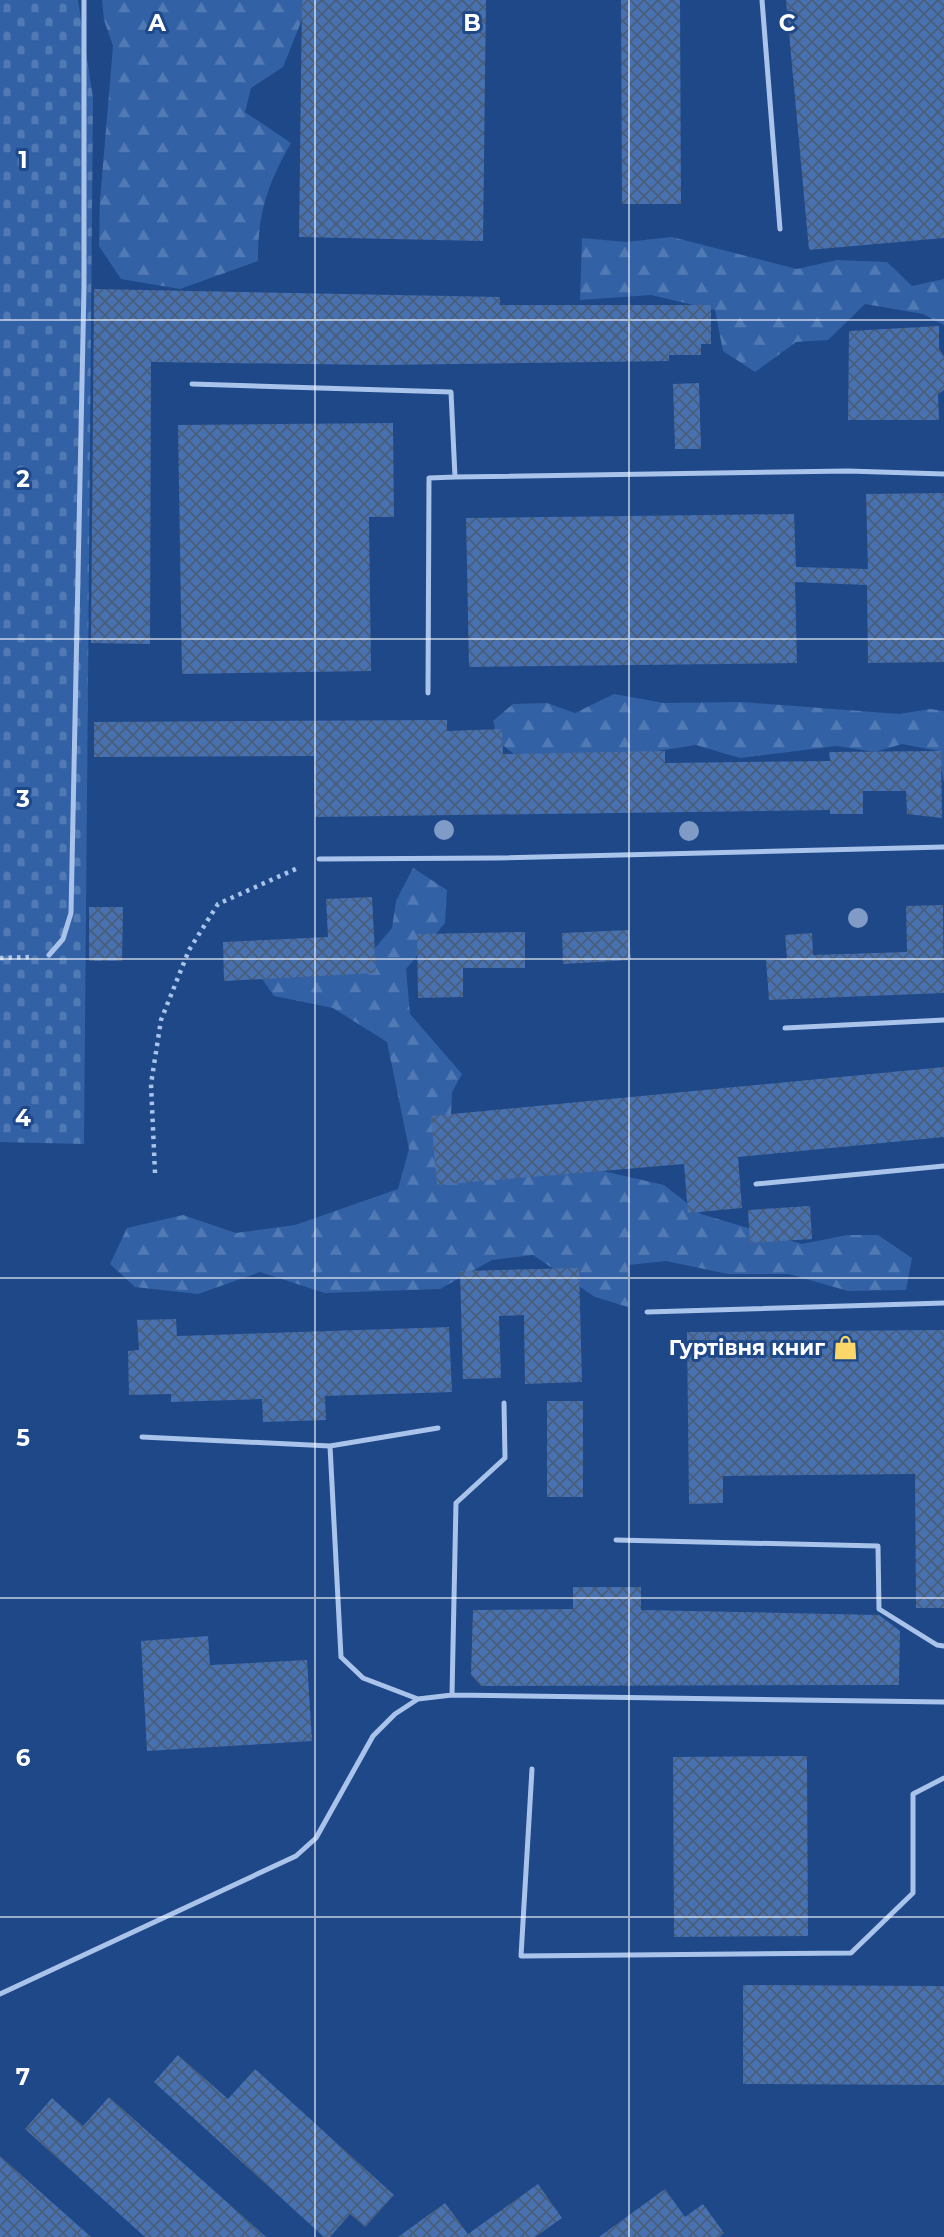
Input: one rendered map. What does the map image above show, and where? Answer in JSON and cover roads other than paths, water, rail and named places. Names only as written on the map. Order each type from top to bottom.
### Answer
[{"type":"lane","points":[[49,955],[63,939],[71,913],[84,301],[84,0]]},
{"type":"lane","points":[[762,0],[780,229]]},
{"type":"lane","points":[[192,384],[452,392],[454,477]]},
{"type":"lane","points":[[428,693],[429,478],[848,471],[944,474]]},
{"type":"lane","points":[[319,859],[496,858],[944,847]]},
{"type":"lane","points":[[785,1028],[944,1020]]},
{"type":"lane","points":[[757,1184],[944,1166]]},
{"type":"lane","points":[[647,1312],[944,1303]]},
{"type":"lane","points":[[452,1695],[456,1503],[505,1458],[504,1403]]},
{"type":"lane","points":[[142,1437],[330,1446],[438,1428]]},
{"type":"lane","points":[[330,1446],[341,1657],[363,1678],[418,1699]]},
{"type":"lane","points":[[615,1540],[878,1546],[879,1609],[937,1646],[944,1646]]},
{"type":"lane","points":[[0,1994],[296,1856],[316,1838],[373,1736],[395,1714],[418,1699],[452,1695],[944,1702]]},
{"type":"lane","points":[[532,1769],[521,1956],[851,1953],[913,1893],[913,1794],[944,1778]]},
{"type":"place","name":"Гуртівня книг","points":[[845,1348]]}]
